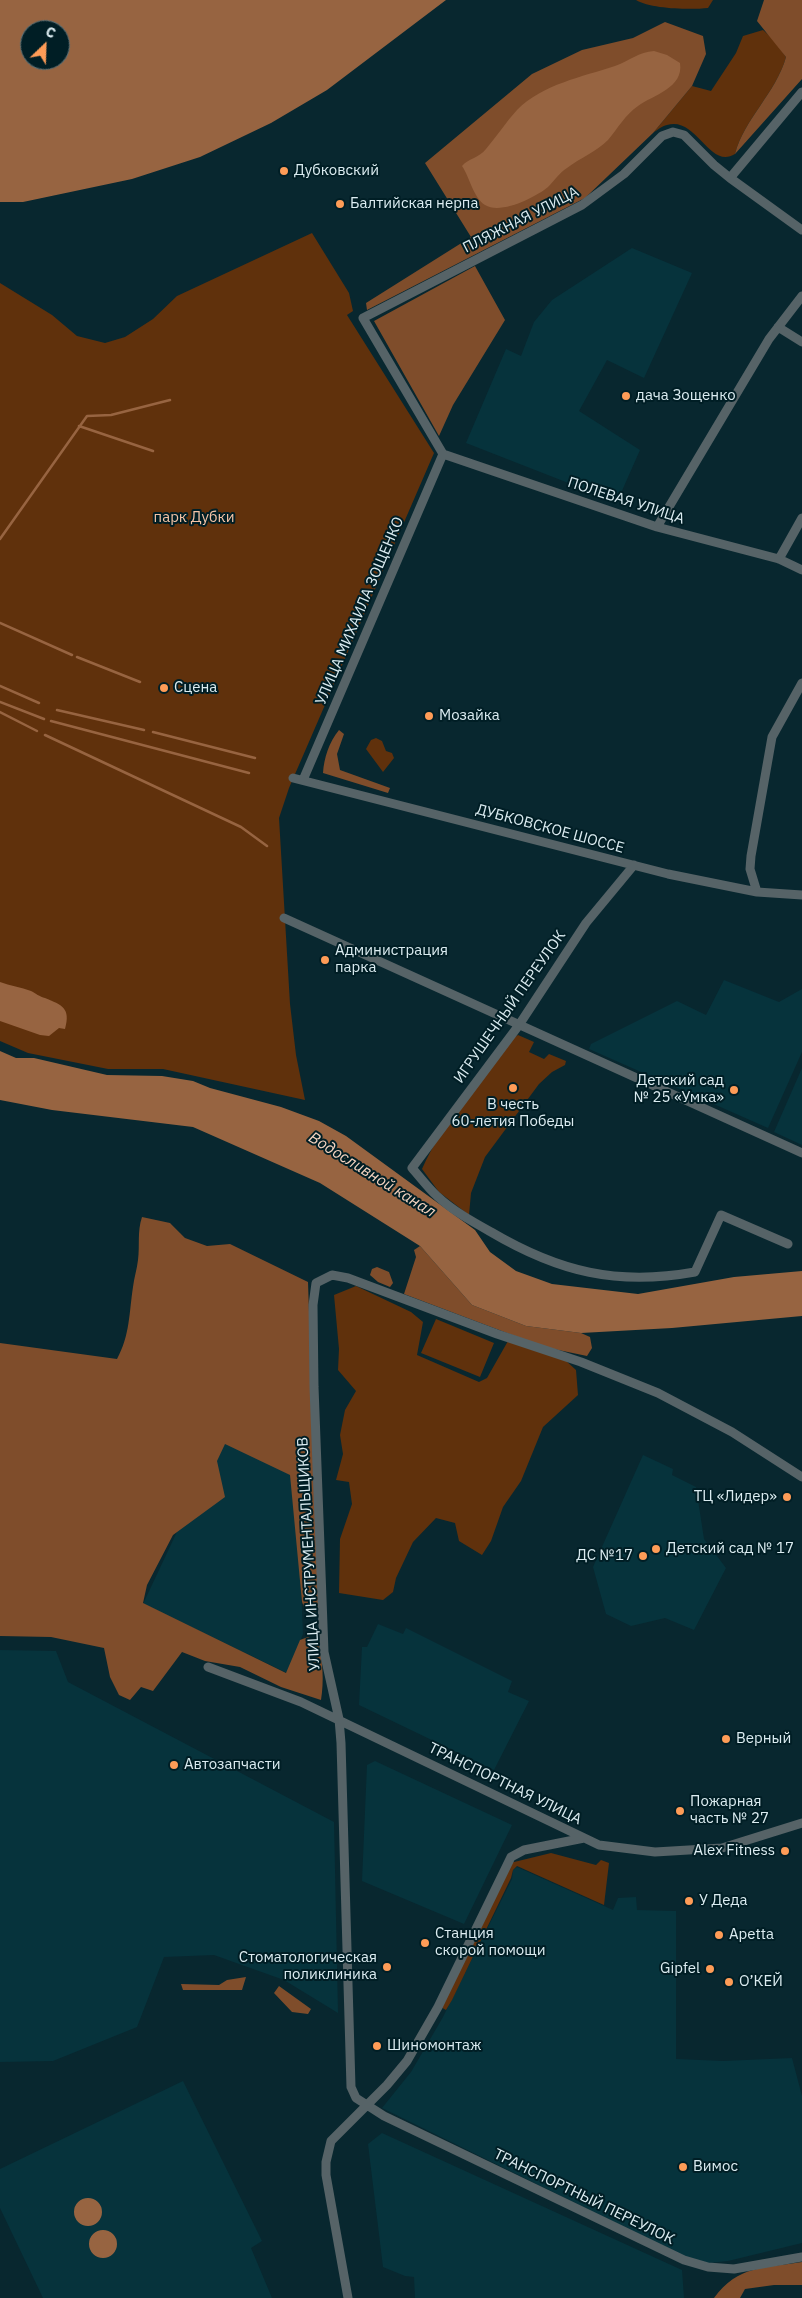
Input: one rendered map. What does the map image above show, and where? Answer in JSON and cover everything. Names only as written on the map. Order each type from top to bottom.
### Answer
[{"type":"street","points":[[730,178],[802,92]]},
{"type":"street","name":"ПЛЯЖНАЯ УЛИЦА","points":[[443,454],[363,318],[582,205],[624,174],[662,136],[673,132],[684,135],[730,178],[802,230]]},
{"type":"street","points":[[658,527],[778,327],[802,296]]},
{"type":"street","points":[[778,327],[802,342]]},
{"type":"street","name":"ПОЛЕВАЯ УЛИЦА","points":[[443,454],[658,527],[779,559],[802,570]]},
{"type":"street","name":"УЛИЦА МИХАИЛА ЗОЩЕНКО","points":[[298,779],[443,454]]},
{"type":"street","points":[[779,559],[802,518]]},
{"type":"street","points":[[757,892],[750,869],[751,856],[772,737],[802,683]]},
{"type":"street","name":"ДУБКОВСКОЕ ШОССЕ","points":[[298,779],[712,884],[757,892],[802,895]]},
{"type":"street","name":"ИГРУШЕЧНЫЙ ПЕРЕУЛОК","points":[[634,865],[586,923],[519,1025],[412,1168],[438,1197],[472,1221],[517,1247],[555,1264],[579,1270],[637,1278],[663,1277],[695,1272],[721,1215],[788,1244]]},
{"type":"street","points":[[284,918],[802,1153]]},
{"type":"street","name":"УЛИЦА ИНСТРУМЕНТАЛЬЩИКОВ","points":[[365,2106],[356,2098],[351,2087],[344,1811],[339,1719],[324,1652],[313,1305],[316,1283],[332,1275],[348,1278],[497,1334],[581,1362],[658,1393],[732,1432],[802,1477]]},
{"type":"street","name":"ТРАНСПОРТНАЯ УЛИЦА","points":[[208,1667],[301,1702],[339,1719],[599,1845],[630,1850],[672,1852],[722,1848],[802,1823]]},
{"type":"street","points":[[348,2298],[326,2162],[331,2141],[407,2061],[438,2007],[511,1857],[524,1850],[585,1838]]},
{"type":"street","name":"ТРАНСПОРТНЫЙ ПЕРЕУЛОК","points":[[365,2106],[684,2260],[708,2267],[734,2269],[802,2257]]},
{"type":"shaded area","points":[[764,0],[802,0],[802,79],[735,154],[745,129],[775,82],[786,57],[757,21]]},
{"type":"shaded area","points":[[665,22],[703,36],[706,54],[692,86],[653,133],[585,198],[367,310],[366,303],[471,237],[425,163],[532,74],[582,50],[633,38]]},
{"type":"shaded area","points":[[632,248],[692,273],[644,378],[607,360],[579,411],[640,450],[617,502],[466,443],[506,349],[521,356],[534,322],[552,300]]},
{"type":"shaded area","points":[[475,266],[505,320],[453,405],[439,436],[374,321]]},
{"type":"shaded area","points":[[339,730],[344,734],[337,754],[340,770],[390,788],[388,793],[323,773],[328,750]]},
{"type":"shaded area","name":"Детский сад № 25 «Умка»","points":[[724,980],[779,1002],[802,989],[802,1052],[768,1128],[589,1049],[591,1044],[677,1001],[706,1015]]},
{"type":"shaded area","points":[[802,1068],[802,1145],[774,1132]]},
{"type":"shaded area","points":[[142,1217],[170,1223],[185,1238],[207,1246],[230,1244],[308,1282],[319,1608],[315,1613],[306,1612],[302,1602],[290,1475],[225,1444],[217,1461],[225,1497],[173,1535],[147,1585],[143,1603],[286,1673],[300,1640],[308,1637],[318,1643],[320,1650],[323,1678],[321,1700],[281,1687],[240,1667],[205,1661],[182,1652],[153,1691],[141,1687],[130,1700],[119,1695],[110,1677],[104,1648],[51,1637],[0,1636],[0,1343],[117,1359],[128,1324],[138,1260]]},
{"type":"shaded area","points":[[420,1246],[472,1305],[526,1326],[581,1333],[590,1337],[592,1348],[587,1356],[544,1347],[404,1294],[416,1257],[414,1250]]},
{"type":"shaded area","points":[[377,1267],[389,1272],[393,1283],[390,1287],[378,1282],[370,1275],[372,1269]]},
{"type":"shaded area","points":[[223,1434],[296,1469],[303,1634],[287,1673],[143,1604]]},
{"type":"shaded area","name":"Детский сад № 17","points":[[643,1455],[673,1469],[672,1475],[696,1487],[704,1539],[726,1568],[694,1630],[665,1618],[631,1626],[606,1614],[593,1567]]},
{"type":"shaded area","points":[[378,1624],[403,1634],[406,1628],[512,1681],[508,1692],[529,1701],[494,1770],[359,1705],[362,1647],[367,1647]]},
{"type":"shaded area","points":[[0,1650],[56,1651],[68,1682],[334,1822],[338,2013],[284,1980],[214,1955],[164,1957],[137,2027],[53,2061],[0,2062]]},
{"type":"shaded area","points":[[375,1761],[512,1825],[464,1924],[362,1881],[367,1765]]},
{"type":"shaded area","points":[[517,1867],[613,1910],[618,1898],[636,1897],[637,1910],[676,1911],[676,2059],[723,2061],[792,2058],[802,2096],[802,2243],[728,2261],[709,2263],[685,2257],[382,2108],[411,2072],[443,2017],[512,1879],[513,1870]]},
{"type":"shaded area","points":[[246,1977],[242,1990],[183,1990],[181,1984],[219,1985],[227,1980]]},
{"type":"shaded area","points":[[279,1986],[311,2009],[308,2014],[292,2012],[274,1993]]},
{"type":"shaded area","points":[[183,2081],[262,2241],[251,2248],[272,2298],[43,2298],[0,2208],[0,2169]]},
{"type":"shaded area","points":[[382,2133],[682,2270],[684,2298],[415,2298],[414,2277],[405,2276],[383,2267],[368,2144]]},
{"type":"shaded area","points":[[802,2262],[802,2285],[774,2285],[745,2289],[740,2298],[714,2298],[723,2287],[743,2274],[764,2267]]},
{"type":"green space","points":[[636,0],[713,0],[708,8],[691,9],[661,7]]},
{"type":"green space","points":[[763,30],[774,40],[786,57],[775,82],[745,129],[735,154],[726,157],[718,155],[695,134],[677,124],[665,126],[653,133],[692,86],[711,91],[736,53],[743,36]]},
{"type":"green space","name":"парк Дубки","points":[[312,233],[349,293],[353,311],[347,315],[434,453],[289,788],[279,818],[290,1004],[296,1055],[305,1100],[163,1069],[108,1069],[28,1053],[0,1041],[0,283],[52,315],[77,336],[105,343],[125,337],[153,319],[177,296]]},
{"type":"green space","points":[[376,738],[382,741],[386,751],[392,753],[394,758],[383,772],[366,749],[371,740]]},
{"type":"green space","points":[[518,1035],[534,1042],[529,1052],[544,1059],[549,1054],[566,1061],[565,1065],[552,1072],[539,1084],[485,1157],[471,1193],[469,1215],[439,1192],[422,1169],[452,1118],[512,1039]]},
{"type":"green space","points":[[356,1286],[411,1312],[423,1322],[417,1355],[479,1382],[487,1378],[508,1341],[564,1359],[576,1370],[578,1395],[543,1427],[521,1481],[503,1507],[491,1541],[482,1555],[459,1541],[455,1523],[436,1518],[413,1542],[396,1578],[393,1592],[383,1600],[339,1593],[340,1539],[352,1504],[349,1482],[336,1480],[343,1454],[340,1435],[345,1410],[356,1391],[338,1370],[339,1349],[334,1295]]},
{"type":"green space","points":[[436,1319],[494,1343],[480,1377],[421,1353]]},
{"type":"green space","points":[[551,1853],[596,1865],[601,1860],[609,1863],[604,1905],[517,1866],[513,1870],[511,1878],[452,2000],[446,2010],[439,2006],[510,1863]]},
{"type":"water","points":[[0,0],[446,0],[327,90],[271,123],[200,157],[132,179],[23,202],[0,202]]},
{"type":"water","points":[[654,51],[667,55],[680,63],[680,72],[672,85],[633,110],[608,140],[564,170],[548,187],[527,200],[500,208],[492,208],[481,202],[462,166],[483,152],[517,110],[527,101],[563,82],[615,66],[644,53]]},
{"type":"water","points":[[0,982],[31,991],[60,1005],[64,1008],[67,1016],[65,1029],[59,1028],[49,1036],[40,1035],[0,1021]]},
{"type":"water","name":"Водосливной канал","points":[[0,1051],[16,1058],[34,1058],[107,1075],[162,1076],[193,1081],[210,1088],[281,1107],[319,1121],[346,1136],[475,1230],[490,1252],[516,1271],[552,1284],[638,1294],[734,1277],[802,1271],[802,1316],[672,1328],[581,1333],[526,1326],[472,1305],[420,1246],[320,1183],[193,1127],[52,1110],[0,1100]]},
{"type":"water","points":[[88,2198],[98,2202],[102,2212],[98,2222],[88,2226],[78,2222],[74,2212],[78,2202]]},
{"type":"water","points":[[103,2230],[113,2234],[117,2244],[113,2254],[103,2258],[93,2254],[89,2244],[93,2234]]},
{"type":"waterway","points":[[0,539],[87,416],[111,415],[170,400]]},
{"type":"waterway","points":[[79,426],[153,451]]},
{"type":"waterway","points":[[0,623],[72,655]]},
{"type":"waterway","points":[[77,657],[140,682]]},
{"type":"waterway","points":[[0,686],[39,703]]},
{"type":"waterway","points":[[0,702],[44,719]]},
{"type":"waterway","points":[[57,710],[144,730]]},
{"type":"waterway","points":[[0,712],[37,731]]},
{"type":"waterway","points":[[51,721],[249,773]]},
{"type":"waterway","points":[[153,732],[255,758]]},
{"type":"waterway","points":[[45,735],[241,827],[267,846]]},
{"type":"place","name":"Дубковский","points":[[284,171]]},
{"type":"place","name":"Балтийская нерпа","points":[[340,204]]},
{"type":"place","name":"дача Зощенко","points":[[626,396]]},
{"type":"place","name":"Сцена","points":[[164,688]]},
{"type":"place","name":"Мозайка","points":[[429,716]]},
{"type":"place","name":"Администрация парка","points":[[325,960]]},
{"type":"place","name":"В честь 60-летия Победы","points":[[513,1088]]},
{"type":"place","name":"Детский сад № 25 «Умка»","points":[[734,1090]]},
{"type":"place","name":"ТЦ «Лидер»","points":[[787,1497]]},
{"type":"place","name":"Детский сад № 17","points":[[656,1549]]},
{"type":"place","name":"ДС №17","points":[[643,1556]]},
{"type":"place","name":"Верный","points":[[726,1739]]},
{"type":"place","name":"Автозапчасти","points":[[174,1765]]},
{"type":"place","name":"Пожарная часть № 27","points":[[680,1811]]},
{"type":"place","name":"Alex Fitness","points":[[785,1851]]},
{"type":"place","name":"У Деда","points":[[689,1901]]},
{"type":"place","name":"Apetta","points":[[719,1935]]},
{"type":"place","name":"Станция скорой помощи","points":[[425,1943]]},
{"type":"place","name":"Стоматологическая поликлиника","points":[[387,1967]]},
{"type":"place","name":"Gipfel","points":[[710,1969]]},
{"type":"place","name":"О’КЕЙ","points":[[729,1982]]},
{"type":"place","name":"Шиномонтаж","points":[[377,2046]]},
{"type":"place","name":"Вимос","points":[[683,2167]]}]
